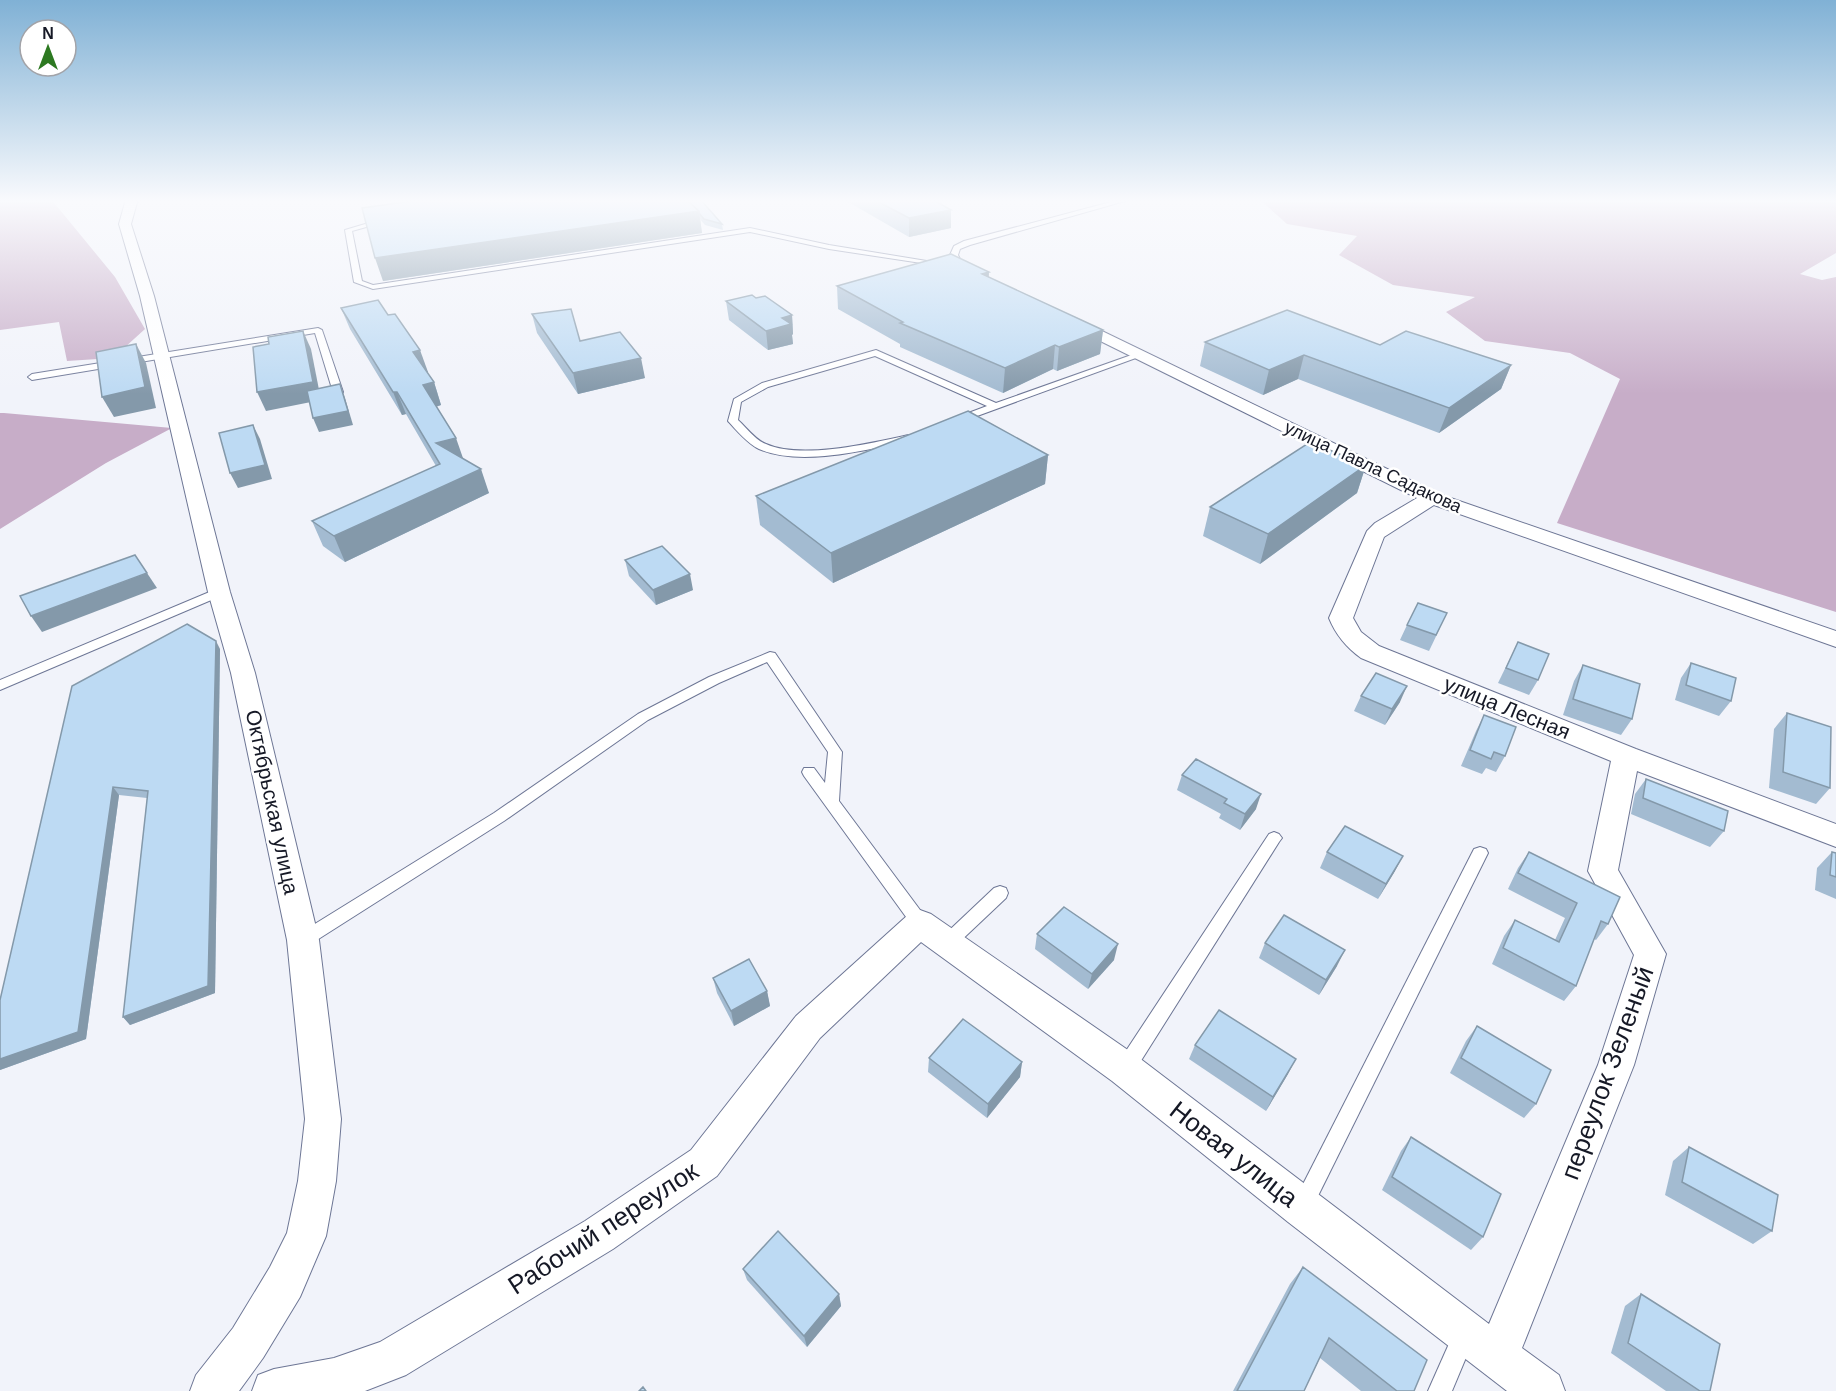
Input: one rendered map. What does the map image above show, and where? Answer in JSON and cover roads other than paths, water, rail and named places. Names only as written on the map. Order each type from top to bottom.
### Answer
[{"type":"street","name":"Октябрьская улица","points":[[137,264],[219,592],[253,714],[303,940],[323,1119],[317,1181],[306,1236],[285,1282],[248,1343],[212,1391]]},
{"type":"street","points":[[960,266],[982,277]]},
{"type":"street","name":"улица Павла Садакова","points":[[1055,314],[1432,498],[1836,639]]},
{"type":"street","name":"улица Лесная","points":[[1432,498],[1382,527],[1374,535],[1341,618],[1346,632],[1370,652],[1626,756],[1836,836]]},
{"type":"street","name":"переулок Зеленый","points":[[1498,1355],[1616,1065],[1650,954],[1602,871],[1626,756]]},
{"type":"street","name":"Новая улица","points":[[933,934],[1125,1069],[1302,1208],[1467,1331],[1543,1391]]},
{"type":"street","name":"Рабочий переулок","points":[[274,1391],[334,1380],[391,1360],[599,1235],[704,1163],[808,1027],[933,934]]},
{"type":"lane","points":[[355,264],[358,282],[373,287],[524,264]]},
{"type":"lane","points":[[938,264],[960,266]]},
{"type":"lane","points":[[32,377],[318,330],[338,392]]},
{"type":"lane","points":[[920,434],[848,451],[794,452],[762,446],[733,421],[737,401],[765,385],[876,352],[996,406]]},
{"type":"lane","points":[[952,422],[1140,355]]},
{"type":"lane","points":[[0,685],[219,592]]},
{"type":"lane","points":[[303,940],[500,817],[643,717],[714,680],[770,656],[835,752],[831,802]]},
{"type":"lane","points":[[809,772],[933,934],[1000,893]]},
{"type":"lane","points":[[1125,1069],[1274,838]]},
{"type":"lane","points":[[1302,1208],[1480,853]]},
{"type":"lane","points":[[1440,1391],[1467,1331]]}]
